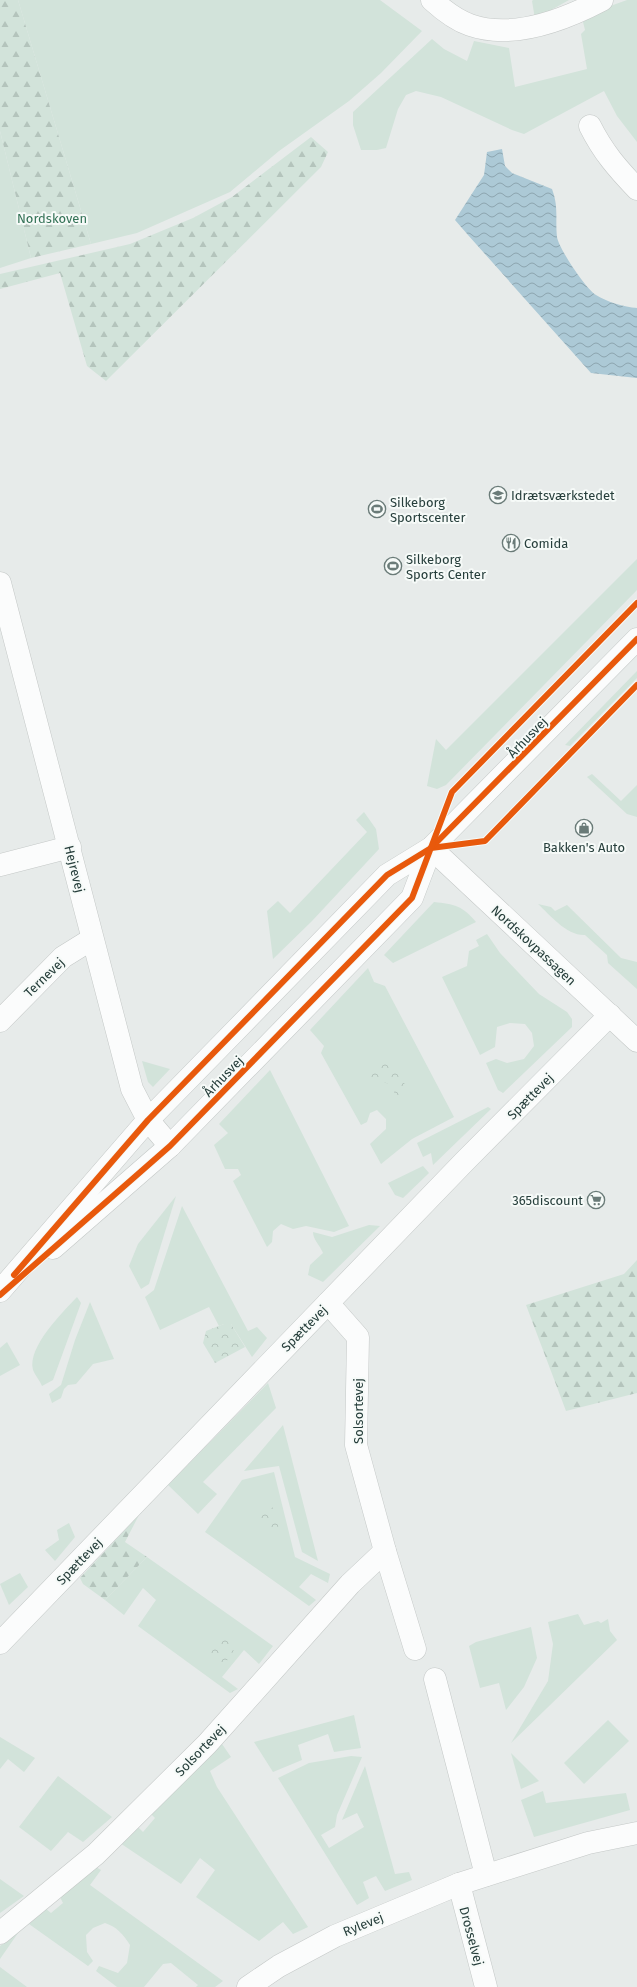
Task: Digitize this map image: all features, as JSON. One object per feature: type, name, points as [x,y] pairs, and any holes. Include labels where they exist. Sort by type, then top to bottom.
[{"type":"street","points":[[432,0],[445,12],[469,25],[494,30],[519,30],[562,17],[584,9],[602,0]]},
{"type":"street","points":[[590,126],[601,147],[612,163],[637,189]]},
{"type":"street","name":"Hejrevej","points":[[0,583],[132,1089],[148,1120],[170,1146]]},
{"type":"street","name":"Århusvej","points":[[0,1291],[148,1120],[387,875],[431,848],[637,639]]},
{"type":"street","points":[[0,865],[70,847]]},
{"type":"street","name":"Århusvej","points":[[0,1295],[170,1146],[412,898],[431,848]]},
{"type":"street","name":"Nordskovpassagen","points":[[431,848],[637,1041]]},
{"type":"street","name":"Ternevej","points":[[0,1021],[63,957],[92,939]]},
{"type":"street","name":"Spættevej","points":[[0,1643],[464,1162],[610,1015]]},
{"type":"street","name":"Solsortevej","points":[[328,1304],[358,1337],[356,1445],[385,1551],[415,1649]]},
{"type":"street","name":"Solsortevej","points":[[0,1933],[96,1854],[198,1753],[350,1584],[385,1551]]},
{"type":"street","points":[[434,1679],[486,1875]]},
{"type":"street","name":"Rylevej","points":[[248,1987],[279,1966],[335,1936],[459,1884],[588,1843],[637,1833]]},
{"type":"street","name":"Drosselvej","points":[[459,1884],[486,1987]]},
{"type":"green space","name":"Nordskoven","points":[[0,0],[18,0],[91,244],[31,258],[0,131]]},
{"type":"green space","points":[[18,0],[380,0],[422,31],[381,73],[349,101],[279,151],[230,192],[137,233],[91,244]]},
{"type":"green space","points":[[533,0],[569,0],[535,19]]},
{"type":"green space","points":[[627,0],[637,0],[637,142],[617,116],[604,91],[524,134],[512,130],[441,97],[416,91],[406,95],[398,109],[386,148],[377,150],[361,150],[353,125],[353,112],[432,39],[444,49],[467,61],[474,41],[509,48],[515,87],[587,69],[581,34],[585,30],[583,22],[602,9]]},
{"type":"green space","points":[[0,131],[31,258],[0,268]]},
{"type":"green space","points":[[311,137],[328,152],[321,167],[106,381],[87,366],[60,273],[0,289],[0,274],[130,244],[193,218],[232,197]]},
{"type":"green space","points":[[637,559],[637,590],[446,785],[437,789],[427,786],[436,739],[446,750]]},
{"type":"green space","points":[[637,671],[637,678],[570,746],[565,745]]},
{"type":"green space","points":[[592,774],[621,801],[637,785],[637,817],[627,814],[587,777]]},
{"type":"green space","points":[[364,812],[376,829],[379,849],[312,921],[273,959],[267,911],[278,901],[290,913],[367,832],[356,820]]},
{"type":"green space","points":[[434,902],[458,907],[467,912],[476,922],[393,963],[384,955]]},
{"type":"green space","points":[[538,904],[551,907],[555,911],[567,905],[621,958],[637,962],[637,989],[608,963],[607,955],[585,935],[565,929]]},
{"type":"green space","points":[[487,934],[500,953],[539,994],[567,1012],[572,1019],[572,1027],[503,1093],[498,1090],[486,1063],[496,1059],[507,1063],[524,1059],[534,1046],[532,1033],[525,1024],[510,1023],[497,1027],[495,1047],[480,1055],[442,977],[467,966],[469,951],[479,946],[476,940]]},
{"type":"green space","points":[[368,968],[374,982],[385,986],[454,1117],[412,1139],[381,1164],[370,1144],[386,1129],[386,1119],[377,1110],[370,1113],[367,1122],[361,1125],[321,1053],[324,1046],[310,1030]]},
{"type":"green space","points":[[386,1059],[393,1060],[402,1080],[407,1087],[407,1097],[401,1100],[396,1098],[390,1085],[382,1082],[378,1088],[371,1088],[366,1077],[373,1065]]},
{"type":"green space","points":[[142,1061],[170,1069],[153,1087],[148,1082]]},
{"type":"green space","points":[[270,1070],[349,1226],[334,1232],[306,1226],[293,1229],[281,1224],[273,1231],[272,1242],[267,1247],[233,1181],[241,1175],[238,1169],[225,1169],[214,1145],[228,1133],[219,1124]]},
{"type":"green space","points":[[488,1107],[491,1109],[433,1165],[431,1153],[423,1157],[417,1143]]},
{"type":"green space","points":[[423,1166],[429,1173],[403,1198],[395,1195],[388,1183]]},
{"type":"green space","points":[[176,1196],[149,1284],[141,1289],[129,1266],[138,1244]]},
{"type":"green space","points":[[182,1206],[248,1331],[257,1327],[267,1338],[252,1357],[231,1324],[219,1326],[209,1307],[160,1330],[145,1297],[154,1290]]},
{"type":"green space","points":[[369,1225],[380,1226],[323,1282],[308,1275],[310,1265],[323,1253],[314,1238],[313,1232],[332,1237]]},
{"type":"green space","points":[[637,1260],[637,1393],[566,1411],[526,1305],[624,1274]]},
{"type":"green space","points":[[77,1297],[81,1303],[53,1380],[42,1386],[33,1370],[35,1351],[55,1321]]},
{"type":"green space","points":[[90,1302],[114,1359],[93,1364],[76,1384],[68,1385],[64,1389],[61,1398],[52,1403],[49,1394],[61,1385],[75,1340]]},
{"type":"green space","points":[[224,1324],[231,1324],[245,1347],[215,1363],[203,1343],[206,1331]]},
{"type":"green space","points":[[7,1342],[20,1365],[0,1376],[0,1348]]},
{"type":"green space","points":[[268,1383],[276,1408],[203,1482],[217,1494],[198,1514],[168,1485]]},
{"type":"green space","points":[[283,1425],[318,1561],[302,1552],[279,1466],[244,1471]]},
{"type":"green space","points":[[274,1472],[295,1557],[330,1574],[328,1583],[311,1574],[299,1587],[316,1600],[309,1606],[205,1532],[242,1480]]},
{"type":"green space","points":[[269,1507],[278,1510],[281,1519],[278,1528],[269,1531],[260,1528],[257,1519],[260,1510]]},
{"type":"green space","points":[[139,1515],[125,1542],[147,1557],[105,1600],[83,1584],[80,1578]]},
{"type":"green space","points":[[69,1523],[75,1537],[55,1561],[45,1550],[59,1540],[57,1530]]},
{"type":"green space","points":[[147,1557],[273,1646],[259,1664],[244,1650],[222,1677],[238,1689],[230,1693],[138,1626],[156,1600],[143,1588],[124,1615],[105,1600]]},
{"type":"green space","points":[[20,1573],[28,1587],[9,1605],[0,1584]]},
{"type":"green space","points":[[578,1614],[584,1625],[598,1621],[601,1623],[608,1619],[610,1631],[617,1640],[511,1743],[548,1681],[553,1644],[548,1622]]},
{"type":"green space","points":[[531,1627],[537,1658],[524,1687],[506,1710],[499,1683],[480,1688],[469,1646],[476,1642]]},
{"type":"green space","points":[[223,1633],[233,1637],[235,1646],[231,1655],[225,1662],[217,1665],[213,1664],[209,1660],[207,1652],[217,1637]]},
{"type":"green space","points":[[354,1715],[361,1748],[334,1752],[328,1734],[298,1745],[302,1760],[273,1772],[254,1742]]},
{"type":"green space","points":[[608,1720],[629,1741],[584,1784],[564,1763]]},
{"type":"green space","points":[[0,1737],[35,1758],[24,1772],[8,1759],[0,1769]]},
{"type":"green space","points":[[222,1744],[231,1757],[210,1771],[217,1787],[308,1927],[293,1934],[283,1922],[259,1941],[196,1897],[215,1870],[200,1858],[181,1884],[120,1843],[138,1827],[143,1832],[155,1818],[151,1814]]},
{"type":"green space","points":[[511,1753],[539,1781],[521,1789]]},
{"type":"green space","points":[[351,1756],[362,1757],[337,1815],[335,1827],[321,1835],[329,1848],[364,1827],[357,1813],[342,1820],[365,1766],[395,1874],[409,1872],[412,1880],[385,1891],[376,1876],[363,1882],[369,1898],[357,1905],[278,1778],[309,1763]]},
{"type":"green space","points":[[58,1776],[112,1817],[83,1842],[68,1832],[51,1851],[19,1827]]},
{"type":"green space","points":[[543,1791],[546,1803],[626,1793],[630,1810],[534,1837],[521,1800]]},
{"type":"green space","points":[[96,1867],[101,1870],[90,1885],[223,1981],[215,1987],[196,1987],[198,1985],[171,1963],[163,1964],[144,1987],[117,1987],[96,1971],[99,1966],[118,1973],[127,1963],[130,1945],[122,1934],[116,1929],[105,1923],[93,1928],[86,1935],[87,1952],[93,1961],[88,1966],[29,1924],[46,1909],[51,1913],[63,1903],[60,1897]]},
{"type":"green space","points":[[0,1879],[24,1896],[0,1913]]},
{"type":"green space","points":[[18,1933],[0,1959],[0,1946]]},
{"type":"green space","points":[[0,1967],[27,1987],[0,1987]]},
{"type":"water","points":[[502,149],[505,166],[512,173],[552,189],[555,202],[556,230],[559,243],[586,285],[596,295],[605,300],[637,308],[637,378],[591,373],[455,220],[484,175],[487,152]]},
{"type":"cycle path","points":[[0,1295],[170,1146],[412,898],[452,792],[637,603]]},
{"type":"cycle path","points":[[14,1275],[148,1120],[387,875],[431,848],[637,639]]},
{"type":"cycle path","points":[[431,848],[485,841],[637,685]]},
{"type":"place","name":"Idrætsværkstedet","points":[[498,495]]},
{"type":"place","name":"Silkeborg Sportscenter","points":[[377,509]]},
{"type":"place","name":"Comida","points":[[511,543]]},
{"type":"place","name":"Silkeborg Sports Center","points":[[393,566]]},
{"type":"place","name":"Bakken's Auto","points":[[584,828]]},
{"type":"place","name":"365discount","points":[[596,1200]]}]
